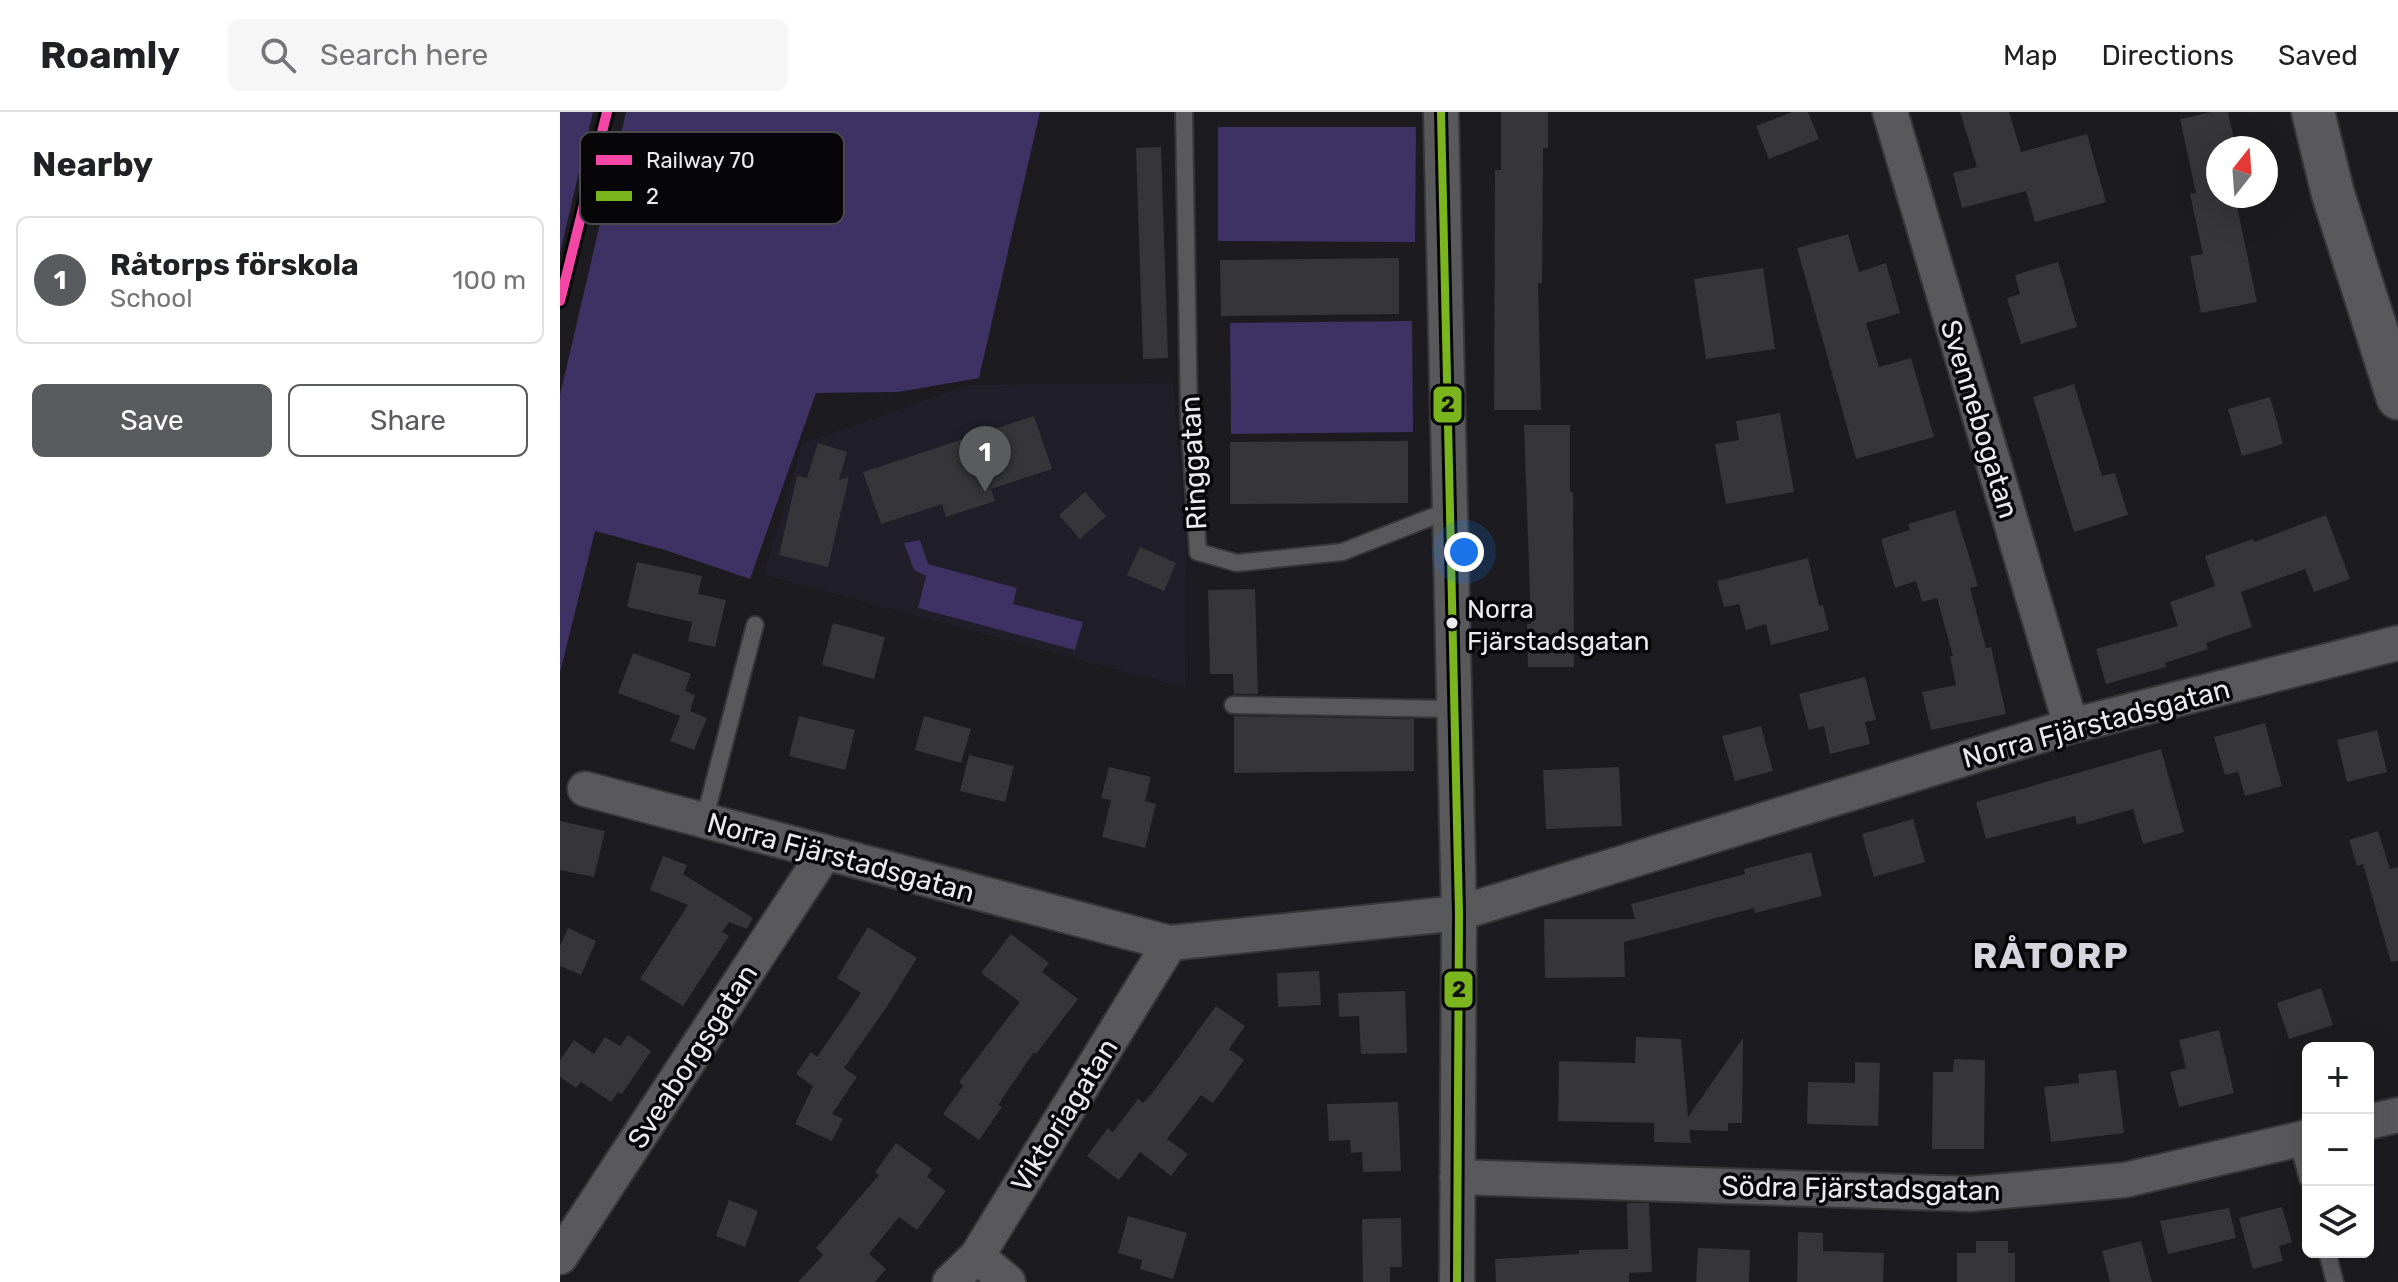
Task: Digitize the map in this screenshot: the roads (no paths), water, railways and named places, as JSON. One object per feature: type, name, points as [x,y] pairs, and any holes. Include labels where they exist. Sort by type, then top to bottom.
[{"type":"street","points":[[1441,112],[1459,913],[1457,1282]]},
{"type":"street","name":"Svennebogatan","points":[[1890,112],[2071,726]]},
{"type":"street","points":[[2313,112],[2333,194],[2398,398]]},
{"type":"street","name":"Norra Fjärstadsgatan","points":[[585,789],[1170,943],[1459,913],[2071,726],[2398,643]]},
{"type":"street","name":"Sveaborgsgatan","points":[[560,1257],[824,854]]},
{"type":"street","name":"Viktoriagatan","points":[[950,1282],[977,1256],[1170,943]]},
{"type":"street","points":[[2374,1121],[2398,1115]]},
{"type":"street","name":"Södra Fjärstadsgatan","points":[[1457,1177],[1970,1194],[2125,1180],[2302,1138]]},
{"type":"street","points":[[977,1256],[1008,1282]]},
{"type":"lane","name":"Ringgatan","points":[[1184,112],[1189,419],[1198,552],[1237,563],[1342,552],[1450,510]]},
{"type":"lane","points":[[704,821],[755,625]]},
{"type":"lane","points":[[1233,705],[1455,709]]},
{"type":"lane","points":[[2329,1258],[2335,1282]]},
{"type":"rail line","name":"70","points":[[602,132],[607,112]]},
{"type":"rail line","name":"70","points":[[560,301],[580,221]]},
{"type":"place","name":"Råtorps förskola","points":[[985,492]]},
{"type":"place","name":"Norra Fjärstadsgatan","points":[[1452,623]]},
{"type":"district","name":"RÅTORP","points":[[2051,955]]}]
